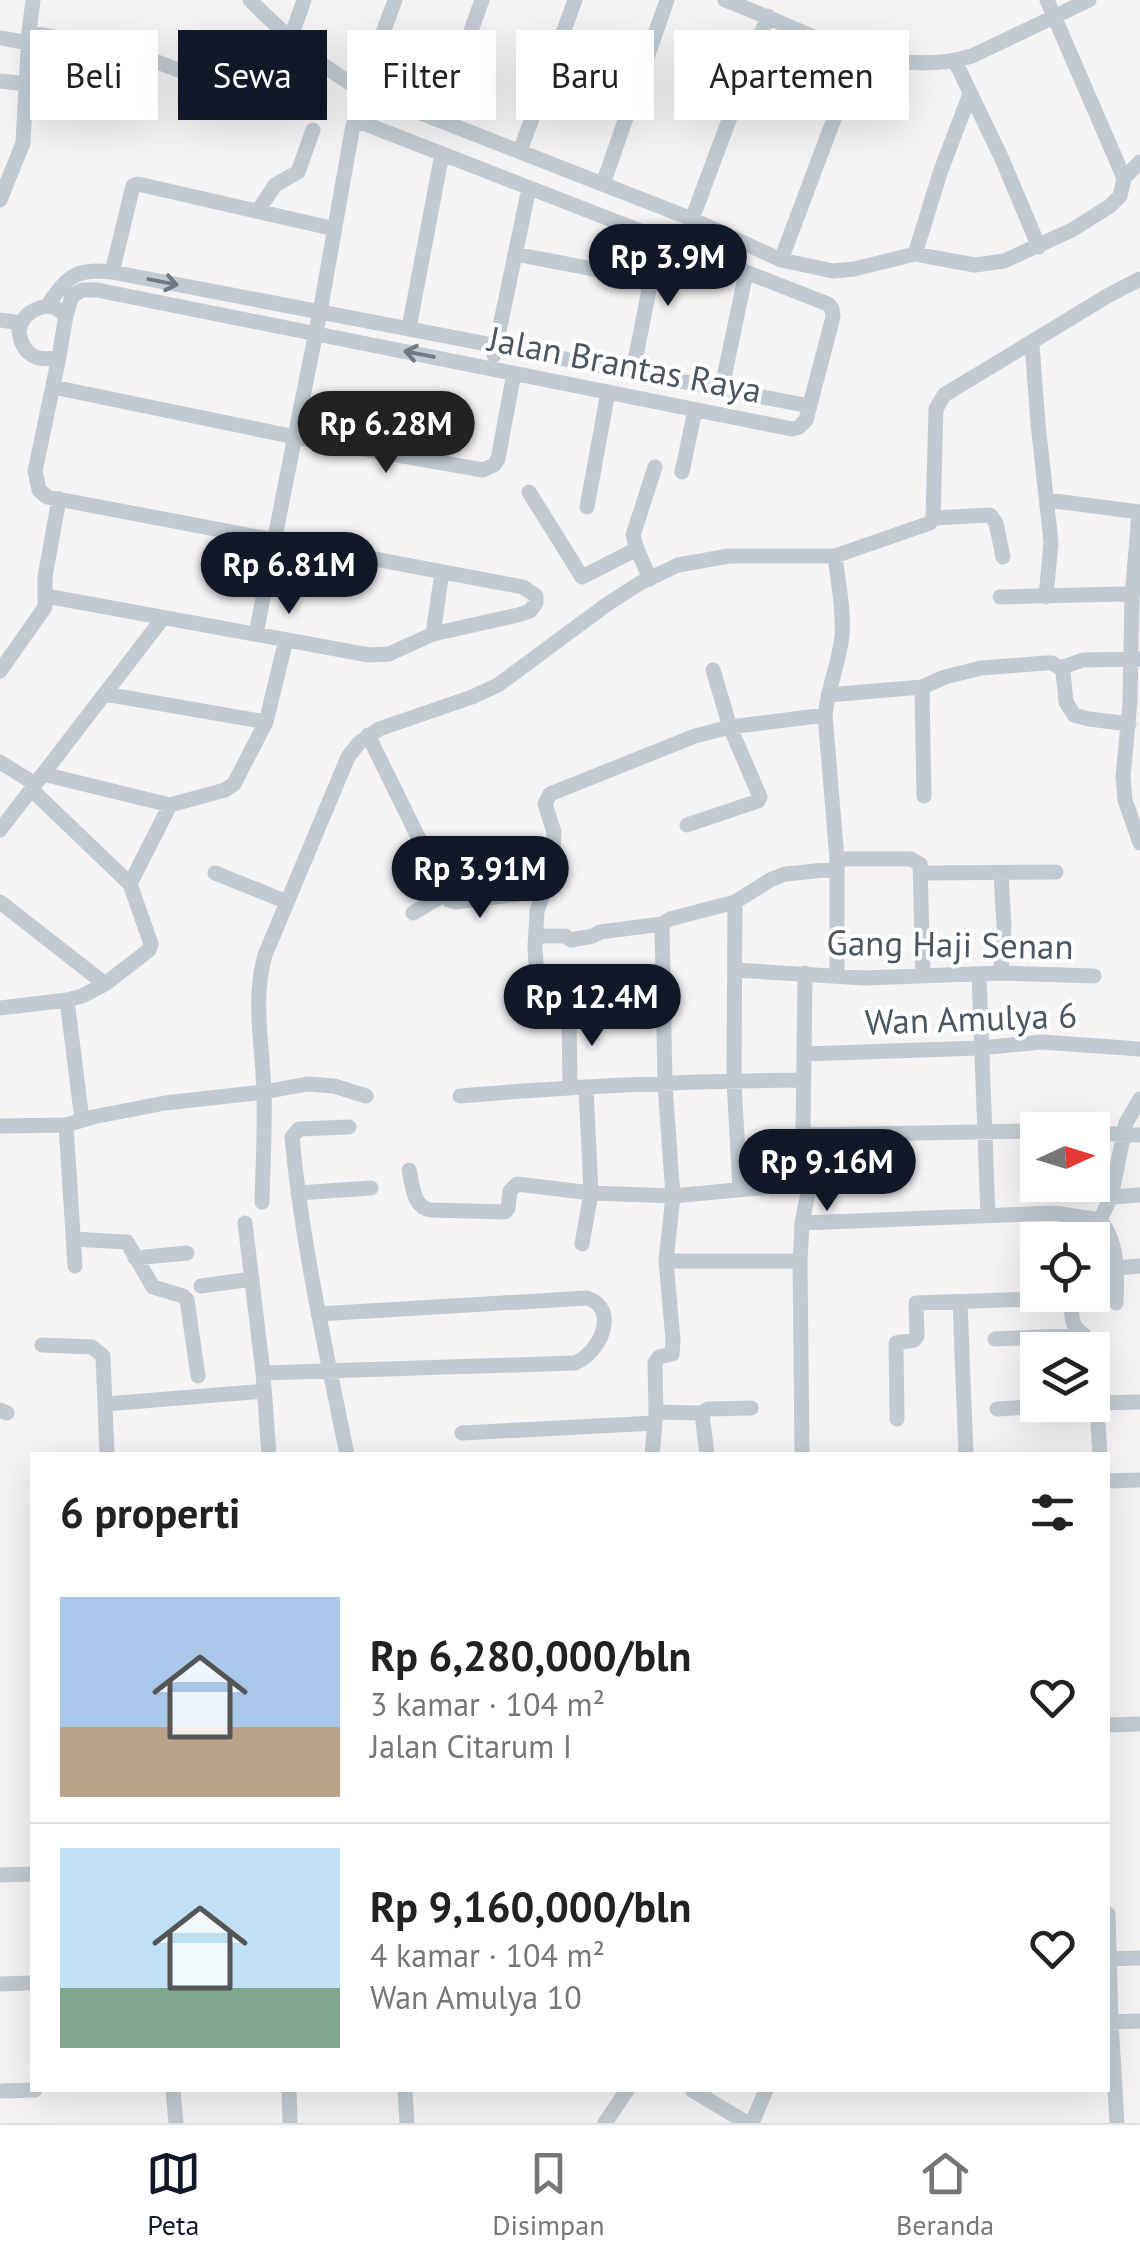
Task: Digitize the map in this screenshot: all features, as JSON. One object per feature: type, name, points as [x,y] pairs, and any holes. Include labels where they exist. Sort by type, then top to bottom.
[{"type":"street","points":[[0,200],[23,144],[33,0]]},
{"type":"street","points":[[250,0],[280,30]]},
{"type":"street","points":[[294,30],[304,0]]},
{"type":"street","points":[[384,30],[395,0]]},
{"type":"street","points":[[471,30],[482,0]]},
{"type":"street","points":[[520,152],[575,0]]},
{"type":"street","points":[[603,184],[668,0]]},
{"type":"street","points":[[725,0],[801,30]]},
{"type":"street","points":[[1048,0],[1124,178]]},
{"type":"street","points":[[909,62],[924,64],[972,56],[1088,0]]},
{"type":"street","points":[[692,219],[768,16]]},
{"type":"street","points":[[0,38],[130,52],[178,70]]},
{"type":"street","points":[[955,61],[1039,246]]},
{"type":"street","points":[[0,81],[27,84]]},
{"type":"street","points":[[915,254],[970,94]]},
{"type":"street","points":[[438,120],[692,219],[781,260],[833,271],[854,270],[915,254],[975,265],[1004,260],[1072,230],[1110,206],[1120,196],[1124,178],[1140,162]]},
{"type":"street","points":[[781,260],[833,120]]},
{"type":"street","points":[[256,634],[353,125],[364,123],[828,304],[833,316],[810,406]]},
{"type":"street","points":[[258,210],[275,185],[298,172],[313,130]]},
{"type":"street","points":[[408,328],[442,154]]},
{"type":"street","points":[[112,272],[136,184],[334,229]]},
{"type":"street","points":[[492,368],[528,188]]},
{"type":"street","points":[[633,370],[659,238]]},
{"type":"street","points":[[515,254],[650,280]]},
{"type":"street","name":"Jalan Brantas Raya","points":[[47,306],[70,277],[82,271],[112,272],[810,406],[806,420],[792,429],[97,290],[82,290],[72,296],[66,315]]},
{"type":"street","points":[[722,387],[746,272]]},
{"type":"street","points":[[262,1202],[264,1092],[258,990],[266,955],[353,750],[379,729],[498,684],[606,604],[678,565],[730,556],[835,556],[930,523],[936,409],[944,395],[1140,279]]},
{"type":"street","points":[[46,596],[369,655],[389,654],[433,634],[530,611],[536,603],[536,596],[523,587],[47,498],[36,482],[35,471],[59,358],[66,315],[56,308],[36,308],[27,314],[20,330],[24,349],[34,358],[59,358]]},
{"type":"street","points":[[0,320],[20,330]]},
{"type":"street","points":[[0,334],[20,330]]},
{"type":"street","points":[[1032,344],[1052,542],[1046,597]]},
{"type":"street","points":[[53,386],[483,470],[490,469],[498,459],[514,373]]},
{"type":"street","points":[[587,506],[608,392]]},
{"type":"street","points":[[682,472],[695,410]]},
{"type":"street","points":[[650,578],[636,549],[634,534],[656,467]]},
{"type":"street","points":[[530,492],[582,577],[636,549]]},
{"type":"street","points":[[0,671],[45,607],[59,500]]},
{"type":"street","points":[[1048,500],[1140,512],[1132,598],[1135,659],[1123,776],[1125,800],[1139,839]]},
{"type":"street","points":[[933,518],[990,514],[996,523],[1003,557]]},
{"type":"street","points":[[835,556],[842,640],[825,715],[837,864],[837,975]]},
{"type":"street","points":[[433,634],[442,572]]},
{"type":"street","points":[[1000,597],[1125,594],[1132,598]]},
{"type":"street","points":[[0,830],[163,618]]},
{"type":"street","points":[[37,783],[170,805],[230,788],[266,722],[286,640]]},
{"type":"street","points":[[1060,668],[1083,660],[1135,659]]},
{"type":"street","points":[[828,695],[922,687],[981,668],[1052,663],[1063,672],[1066,702],[1074,715],[1129,724]]},
{"type":"street","points":[[687,826],[759,799],[760,794],[730,727],[713,670]]},
{"type":"street","points":[[922,687],[924,796]]},
{"type":"street","points":[[105,694],[266,722]]},
{"type":"street","points":[[582,1244],[591,1193],[569,1012],[539,1013],[536,936],[538,910],[552,869],[554,832],[546,804],[550,794],[695,736],[730,727],[825,715]]},
{"type":"street","points":[[368,735],[449,900],[543,891]]},
{"type":"street","points":[[0,762],[37,783],[130,884],[151,944],[149,950],[95,990],[66,1000],[0,1008]]},
{"type":"street","points":[[130,884],[170,805]]},
{"type":"street","points":[[536,936],[566,936],[571,940],[662,924],[670,918],[735,902],[785,874],[837,864],[910,859],[920,864],[923,976]]},
{"type":"street","points":[[920,873],[1056,872]]},
{"type":"street","points":[[215,873],[287,902]]},
{"type":"street","points":[[1001,972],[1002,873]]},
{"type":"street","points":[[413,913],[446,894]]},
{"type":"street","points":[[0,902],[105,984]]},
{"type":"street","points":[[735,902],[734,1081],[740,1190]]},
{"type":"street","points":[[652,1452],[656,1418],[654,1364],[672,1354],[673,1340],[666,1262],[672,1196],[662,924]]},
{"type":"street","name":"Gang Haji Senan","points":[[735,970],[864,978],[1001,972],[1094,976]]},
{"type":"street","points":[[802,1452],[800,1261],[810,1183],[803,1134],[805,973]]},
{"type":"street","points":[[979,974],[988,1216]]},
{"type":"street","points":[[66,1000],[72,1044],[74,1266]]},
{"type":"street","name":"Wan Amulya 6","points":[[804,1054],[1042,1042],[1140,1049]]},
{"type":"street","points":[[460,1096],[804,1080]]},
{"type":"street","points":[[0,1126],[74,1122],[165,1103],[307,1084],[334,1086],[366,1096]]},
{"type":"street","points":[[1100,1220],[1112,1197],[1132,1135],[1129,1116],[1139,1104]]},
{"type":"street","points":[[346,1452],[318,1314],[292,1138],[299,1129],[349,1127]]},
{"type":"street","points":[[803,1134],[1020,1131]]},
{"type":"street","points":[[410,1170],[415,1194],[424,1210],[505,1212],[510,1191],[517,1184],[591,1193],[672,1196],[810,1183]]},
{"type":"street","points":[[298,1193],[371,1188]]},
{"type":"street","points":[[1112,1197],[1140,1195]]},
{"type":"street","points":[[802,1223],[1054,1213],[1100,1220],[1109,1231],[1116,1268],[1116,1303]]},
{"type":"street","points":[[245,1222],[269,1452]]},
{"type":"street","points":[[73,1239],[130,1244],[153,1288],[187,1300],[198,1376]]},
{"type":"street","points":[[135,1258],[187,1253]]},
{"type":"street","points":[[666,1262],[800,1261]]},
{"type":"street","points":[[1116,1268],[1140,1266]]},
{"type":"street","points":[[201,1286],[252,1278]]},
{"type":"street","points":[[263,1373],[582,1361],[604,1330],[603,1312],[586,1298],[318,1314]]},
{"type":"street","points":[[897,1419],[896,1343],[917,1336],[916,1304],[1066,1298],[1071,1300],[1073,1322],[1081,1332]]},
{"type":"street","points":[[960,1302],[966,1452]]},
{"type":"street","points":[[996,1340],[1020,1339]]},
{"type":"street","points":[[42,1345],[92,1346],[103,1356],[107,1452]]},
{"type":"street","points":[[106,1404],[264,1390]]},
{"type":"street","points":[[1110,1403],[1140,1402]]},
{"type":"street","points":[[462,1433],[656,1418],[702,1413],[708,1408],[751,1408]]},
{"type":"street","points":[[997,1409],[1020,1408]]},
{"type":"street","points":[[702,1413],[706,1452]]},
{"type":"street","points":[[1097,1422],[1100,1452]]},
{"type":"street","points":[[1110,1481],[1140,1480]]},
{"type":"street","points":[[1110,1724],[1140,1724]]},
{"type":"street","points":[[0,1875],[30,1874]]},
{"type":"street","points":[[1110,1959],[1140,1958]]},
{"type":"street","points":[[0,1984],[30,1983]]},
{"type":"street","points":[[1110,2022],[1140,2021]]},
{"type":"street","points":[[1110,2033],[1118,2123]]},
{"type":"street","points":[[2,2091],[30,2090]]},
{"type":"street","points":[[173,2092],[176,2123]]},
{"type":"street","points":[[289,2092],[290,2123]]},
{"type":"street","points":[[405,2092],[407,2123]]},
{"type":"street","points":[[605,2123],[626,2092]]},
{"type":"street","points":[[696,2092],[750,2123],[765,2092]]}]
